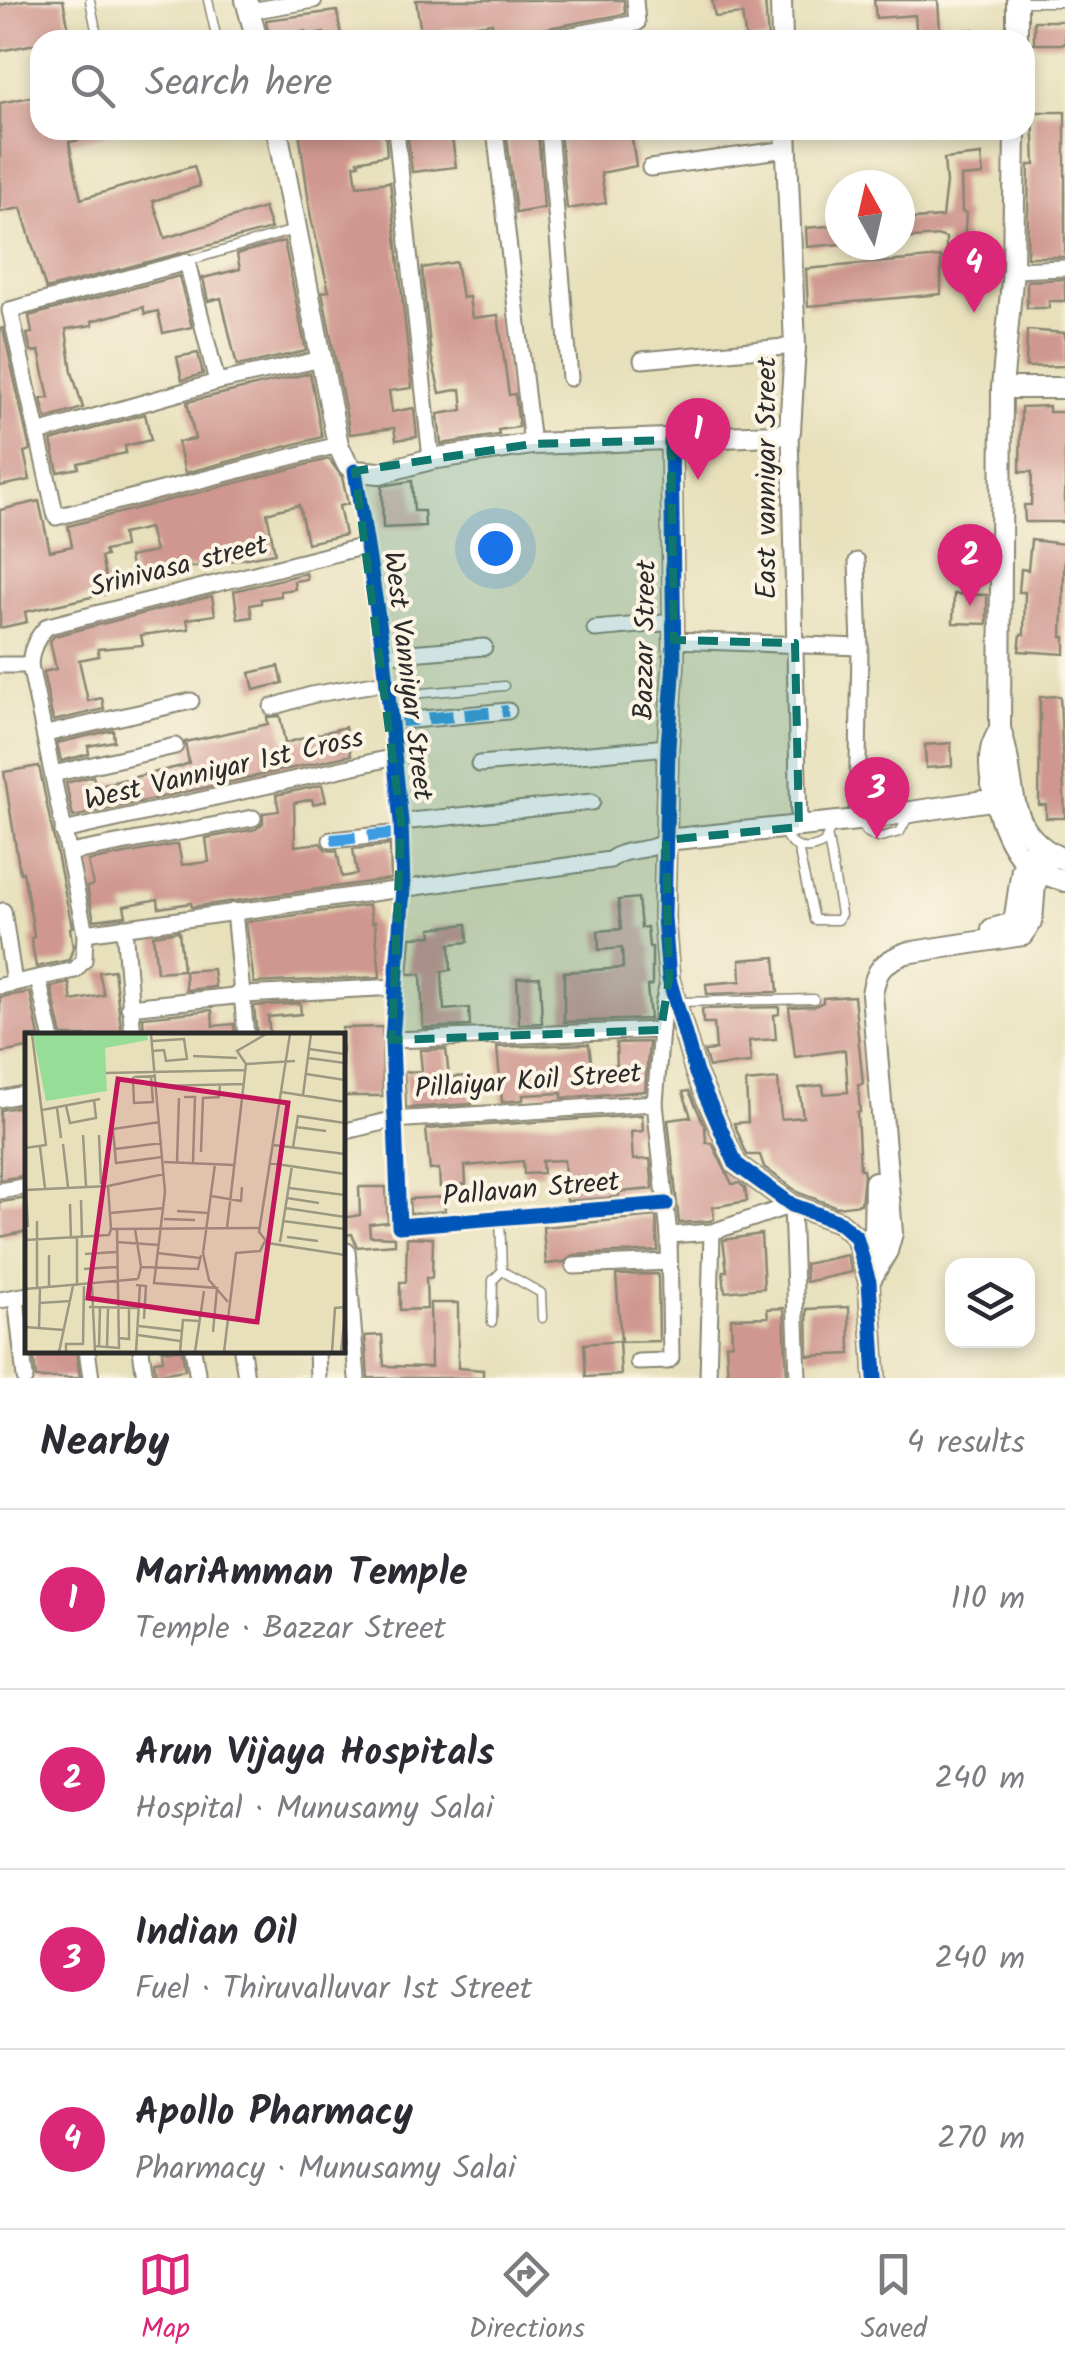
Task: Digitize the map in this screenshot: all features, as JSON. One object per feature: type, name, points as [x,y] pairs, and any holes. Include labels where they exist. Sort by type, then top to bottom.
[{"type":"street","points":[[254,30],[248,5],[314,0]]},
{"type":"street","points":[[599,30],[637,23],[635,0]]},
{"type":"street","points":[[781,0],[782,30]]},
{"type":"street","points":[[1017,30],[1018,1]]},
{"type":"street","points":[[279,140],[338,445],[355,471],[380,473],[431,459],[532,444],[671,440],[790,431]]},
{"type":"street","points":[[397,140],[431,459]]},
{"type":"street","points":[[497,140],[532,444]]},
{"type":"street","points":[[550,140],[570,378]]},
{"type":"street","points":[[650,168],[782,140]]},
{"type":"street","name":"East vanniyar Street","points":[[787,140],[795,346],[790,431],[795,644],[793,835]]},
{"type":"street","points":[[1015,140],[1012,270],[1002,388],[1000,728],[991,751],[1002,798],[1002,823],[1065,881]]},
{"type":"street","points":[[217,382],[187,262],[10,310],[56,517],[338,445]]},
{"type":"street","points":[[1012,270],[1065,268]]},
{"type":"street","points":[[642,360],[795,346]]},
{"type":"street","points":[[38,433],[217,382],[322,359]]},
{"type":"street","points":[[1002,388],[1065,388]]},
{"type":"street","name":"Bazzar Street","points":[[666,840],[674,631],[671,440]]},
{"type":"street","name":"West Vanniyar Street","points":[[355,471],[384,656],[401,827],[402,888],[392,1040],[392,1120],[399,1226]]},
{"type":"street","name":"Srinivasa street","points":[[30,665],[34,645],[48,626],[365,546]]},
{"type":"street","points":[[857,561],[860,820]]},
{"type":"street","points":[[595,629],[674,631],[860,647]]},
{"type":"street","points":[[384,656],[484,648]]},
{"type":"street","points":[[0,665],[30,665],[84,933],[86,955],[81,966],[7,985],[3,910]]},
{"type":"street","points":[[272,707],[324,692],[388,689]]},
{"type":"street","points":[[46,734],[191,701]]},
{"type":"street","points":[[392,722],[508,710]]},
{"type":"street","points":[[53,774],[175,746]]},
{"type":"street","points":[[479,764],[668,747]]},
{"type":"street","name":"West Vanniyar 1st Cross","points":[[64,831],[395,757]]},
{"type":"street","points":[[84,933],[610,860],[618,854],[654,850],[666,840],[830,831],[860,820],[1002,798]]},
{"type":"street","points":[[331,840],[592,802]]},
{"type":"street","points":[[68,853],[253,818]]},
{"type":"street","name":"Pillaiyar Koil Street","points":[[666,840],[664,917],[669,979],[696,1073],[736,1164],[792,1206],[849,1228],[861,1246],[869,1282],[875,1378]]},
{"type":"street","points":[[864,1258],[874,1233],[876,1214],[862,980],[865,965],[880,950],[914,939],[1010,926],[1044,859]]},
{"type":"street","points":[[869,1282],[887,1251],[892,1233],[872,994],[875,974],[888,960],[906,953],[1023,935],[1032,921],[1032,895],[1044,859]]},
{"type":"street","points":[[234,911],[246,1033]]},
{"type":"street","points":[[124,927],[133,1033]]},
{"type":"street","points":[[38,978],[50,1033]]},
{"type":"street","name":"Pillaiyar Koil Street","points":[[345,1131],[392,1120],[656,1103],[669,979]]},
{"type":"street","points":[[129,1007],[244,995],[396,987]]},
{"type":"street","points":[[392,1040],[661,1030]]},
{"type":"street","points":[[0,1099],[25,1094]]},
{"type":"street","points":[[638,1362],[671,1358],[669,1236],[656,1103]]},
{"type":"street","points":[[0,1191],[25,1187]]},
{"type":"street","name":"Pallavan Street","points":[[399,1226],[666,1204]]},
{"type":"street","points":[[669,1236],[712,1232],[792,1206],[798,1378]]},
{"type":"street","points":[[708,1378],[712,1232]]},
{"type":"street","points":[[345,1250],[357,1378]]},
{"type":"street","points":[[574,1266],[670,1262]]},
{"type":"street","points":[[15,1297],[25,1378]]},
{"type":"street","points":[[87,1353],[91,1378]]},
{"type":"street","points":[[142,1353],[145,1378]]},
{"type":"street","points":[[194,1353],[198,1378]]},
{"type":"street","points":[[242,1353],[246,1378]]},
{"type":"street","points":[[317,1353],[318,1378]]},
{"type":"lane","points":[[90,0],[96,30]]},
{"type":"lane","points":[[208,0],[215,30]]},
{"type":"lane","points":[[1018,1],[1065,2]]},
{"type":"lane","points":[[187,262],[294,230]]},
{"type":"lane","points":[[388,689],[504,686]]},
{"type":"lane","points":[[793,835],[814,920],[838,920],[841,914],[830,831]]},
{"type":"lane","points":[[674,1002],[814,999]]},
{"type":"lane","points":[[492,1322],[492,1280],[502,1270],[500,1218]]},
{"type":"lane","points":[[502,1270],[541,1293],[542,1318]]},
{"type":"highlighted area","points":[[671,440],[674,640],[795,643],[799,827],[666,840],[669,979],[661,1030],[392,1040],[401,822],[355,471],[532,444]]},
{"type":"building","points":[[24,0],[63,0],[69,30],[30,30],[30,45],[0,51],[0,5]]},
{"type":"building","points":[[416,0],[624,0],[625,14],[542,30],[493,30],[492,23],[420,30]]},
{"type":"building","points":[[712,0],[765,0],[767,30],[744,30],[742,14],[715,17]]},
{"type":"building","points":[[874,0],[938,0],[940,30],[916,30],[915,15],[876,18]]},
{"type":"building","points":[[337,11],[340,30],[268,30],[266,20]]},
{"type":"building","points":[[1034,21],[1065,21],[1065,44],[1035,44]]},
{"type":"building","points":[[30,97],[30,140],[79,140],[69,142],[81,199],[194,166],[200,186],[153,201],[165,238],[264,208],[271,229],[46,289],[21,208],[0,212],[0,103]]},
{"type":"building","points":[[1035,112],[1065,112],[1065,257],[1027,257],[1029,165],[1035,165]]},
{"type":"building","points":[[300,140],[386,140],[387,155],[354,165],[357,186],[390,182],[412,388],[389,391],[392,412],[414,408],[417,437],[396,440],[394,428],[350,434],[322,292],[329,291],[311,218]]},
{"type":"building","points":[[408,140],[452,140],[456,167],[412,172]]},
{"type":"building","points":[[507,140],[538,140],[544,208],[516,213]]},
{"type":"building","points":[[561,140],[632,140],[636,166],[601,173],[606,203],[567,209]]},
{"type":"building","points":[[981,155],[983,175],[961,177],[962,212],[966,213],[964,245],[982,245],[982,263],[946,264],[946,238],[915,238],[915,219],[942,217],[944,159]]},
{"type":"building","points":[[825,226],[825,245],[807,247],[806,228]]},
{"type":"building","points":[[284,241],[306,351],[237,366],[221,298],[208,301],[203,278],[240,269],[237,254]]},
{"type":"building","points":[[941,257],[941,294],[808,306],[806,269]]},
{"type":"building","points":[[456,262],[462,298],[469,297],[472,318],[498,315],[509,395],[515,394],[519,427],[498,430],[499,435],[441,444],[438,414],[463,410],[461,389],[440,393],[431,355],[422,268]]},
{"type":"building","points":[[179,276],[192,327],[163,333],[158,311],[145,314],[143,307],[92,321],[93,325],[66,329],[72,372],[83,408],[46,419],[41,399],[49,398],[39,351],[31,352],[29,316]]},
{"type":"building","points":[[1065,279],[1065,301],[1049,301],[1049,308],[1027,308],[1027,281]]},
{"type":"building","points":[[3,328],[30,450],[24,452],[30,480],[0,486],[0,329]]},
{"type":"building","points":[[1027,330],[1065,333],[1065,366],[1026,367]]},
{"type":"building","points":[[198,353],[203,374],[182,380],[177,357]]},
{"type":"building","points":[[310,373],[322,437],[185,473],[178,442],[195,439],[187,402]]},
{"type":"building","points":[[1049,406],[1049,412],[1065,412],[1065,522],[1025,522],[1024,505],[1031,505],[1032,472],[1020,472],[1021,407]]},
{"type":"building","points":[[145,414],[151,440],[125,446],[126,453],[78,463],[79,468],[58,472],[51,441]]},
{"type":"building","points":[[329,459],[342,477],[348,504],[339,506],[345,535],[307,543],[299,505],[277,510],[267,513],[275,553],[176,570],[177,573],[134,583],[129,557],[155,552],[149,528],[122,534],[124,547],[104,551],[106,556],[101,557],[109,593],[25,612],[27,622],[0,628],[0,510],[39,501],[50,551],[72,546],[68,526]]},
{"type":"building","points":[[412,481],[414,511],[424,511],[425,526],[383,528],[382,486]]},
{"type":"building","points":[[1031,540],[1065,544],[1065,654],[1019,651],[1024,634],[1025,592],[1019,592],[1021,569],[1028,570]]},
{"type":"building","points":[[306,573],[307,579],[294,581],[295,589],[261,599],[261,603],[250,605],[252,617],[238,619],[234,591]]},
{"type":"building","points":[[954,594],[987,595],[987,624],[953,623]]},
{"type":"building","points":[[212,596],[215,615],[187,619],[189,629],[141,635],[143,645],[98,649],[99,656],[79,660],[88,701],[102,698],[104,709],[53,721],[43,672],[56,669],[50,641],[54,636]]},
{"type":"building","points":[[279,666],[283,683],[254,690],[250,673]]},
{"type":"building","points":[[1060,696],[1065,818],[1046,818],[1046,805],[1039,805],[1040,697]]},
{"type":"building","points":[[280,716],[285,743],[345,727],[351,755],[73,817],[66,783],[93,776],[96,786],[182,766],[189,763],[185,742],[268,724],[267,717]]},
{"type":"building","points":[[113,730],[114,741],[88,746],[89,754],[61,761],[57,743]]},
{"type":"building","points":[[951,743],[952,766],[926,768],[925,745]]},
{"type":"building","points":[[39,766],[73,948],[69,960],[36,967],[32,921],[4,772]]},
{"type":"building","points":[[322,785],[326,801],[294,803],[295,846],[320,843],[326,850],[337,851],[342,877],[357,874],[353,849],[390,845],[391,879],[192,907],[191,903],[159,908],[158,899],[124,906],[126,916],[94,920],[87,887],[93,885],[88,861],[178,844],[182,865],[209,862],[206,838],[256,829],[263,823],[263,813],[279,811],[276,795]]},
{"type":"building","points":[[638,898],[641,928],[647,927],[652,947],[652,985],[647,986],[650,1019],[564,1022],[564,972],[623,968],[622,948],[599,950],[598,931],[621,929],[618,900]]},
{"type":"building","points":[[369,905],[372,923],[375,922],[380,977],[254,983],[246,922]]},
{"type":"building","points":[[467,924],[468,942],[450,944],[451,970],[442,971],[444,1010],[469,1008],[470,1026],[423,1028],[421,974],[408,974],[411,937],[432,936],[431,928]]},
{"type":"building","points":[[179,931],[183,970],[157,972],[153,935]]},
{"type":"building","points":[[775,957],[778,992],[707,994],[706,984],[741,981],[740,960]]},
{"type":"building","points":[[213,969],[215,987],[186,990],[185,971]]},
{"type":"building","points":[[114,970],[122,1033],[61,1033],[51,987],[69,983],[72,1001],[104,995],[99,972]]},
{"type":"building","points":[[540,977],[542,1023],[519,1024],[517,978]]},
{"type":"building","points":[[30,992],[38,1033],[25,1033],[25,1049],[0,1053],[0,997]]},
{"type":"building","points":[[854,996],[863,1084],[858,1085],[857,1112],[860,1169],[864,1175],[861,1204],[837,1207],[799,1193],[764,1167],[760,1155],[747,1155],[734,1123],[748,1122],[746,1082],[778,1079],[781,1119],[803,1117],[799,1088],[823,1085],[824,1094],[848,1092],[845,1050],[795,1057],[789,1007],[815,1006],[823,998]]},
{"type":"building","points":[[300,1003],[301,1014],[268,1017],[270,1033],[257,1033],[254,1006]]},
{"type":"building","points":[[779,1007],[779,1014],[774,1015],[776,1039],[749,1041],[751,1063],[709,1067],[704,1051],[716,1050],[714,1023],[703,1023],[702,1009]]},
{"type":"building","points":[[212,1010],[213,1026],[234,1024],[235,1033],[144,1033],[143,1017]]},
{"type":"building","points":[[382,1027],[383,1096],[345,1096],[342,1028]]},
{"type":"building","points":[[649,1042],[645,1091],[562,1098],[562,1093],[523,1095],[523,1100],[502,1102],[497,1047],[589,1044],[592,1068],[617,1065],[616,1043]]},
{"type":"building","points":[[446,1049],[449,1077],[470,1076],[472,1104],[406,1108],[404,1072],[422,1071],[420,1050]]},
{"type":"building","points":[[689,1091],[705,1127],[706,1143],[712,1143],[732,1184],[739,1183],[745,1188],[747,1201],[713,1207],[714,1219],[710,1221],[679,1223],[668,1120],[691,1117],[683,1092]]},
{"type":"building","points":[[25,1106],[25,1176],[0,1180],[0,1110]]},
{"type":"building","points":[[642,1115],[643,1131],[631,1132],[633,1160],[650,1159],[653,1189],[619,1192],[619,1197],[567,1201],[564,1160],[542,1161],[543,1173],[524,1174],[523,1161],[465,1166],[466,1184],[440,1187],[439,1169],[430,1170],[426,1129]]},
{"type":"building","points":[[359,1187],[386,1187],[388,1222],[369,1224],[370,1236],[395,1237],[395,1244],[357,1247],[352,1234],[345,1235],[345,1218],[360,1215]]},
{"type":"building","points":[[444,1197],[445,1211],[410,1214],[409,1199]]},
{"type":"building","points":[[25,1198],[25,1232],[0,1237],[0,1202]]},
{"type":"building","points":[[656,1216],[658,1251],[574,1255],[564,1262],[546,1264],[543,1227]]},
{"type":"building","points":[[761,1234],[764,1288],[725,1292],[723,1240]]},
{"type":"building","points":[[407,1237],[433,1238],[432,1278],[426,1278],[427,1309],[400,1310],[400,1282],[406,1282]]},
{"type":"building","points":[[847,1255],[852,1272],[806,1282],[805,1264]]},
{"type":"building","points":[[658,1274],[659,1341],[621,1342],[616,1275]]},
{"type":"building","points":[[430,1303],[458,1303],[458,1368],[483,1370],[483,1378],[368,1378],[365,1336],[382,1335],[384,1366],[431,1367]]},
{"type":"building","points":[[849,1307],[850,1354],[808,1356],[807,1309]]},
{"type":"building","points":[[784,1308],[787,1378],[728,1378],[726,1344],[732,1343],[731,1318],[768,1317],[767,1309]]},
{"type":"building","points":[[619,1341],[621,1375],[586,1377],[584,1344]]},
{"type":"building","points":[[33,1353],[76,1353],[80,1378],[36,1378]]},
{"type":"building","points":[[162,1353],[182,1353],[185,1370],[156,1378],[154,1361],[163,1360]]},
{"type":"marked path","points":[[391,722],[508,711]]},
{"type":"marked path","points":[[331,840],[401,833]]},
{"type":"cycle path","points":[[671,440],[674,661],[664,917],[669,979],[696,1073],[736,1164],[792,1205],[839,1222],[856,1237],[869,1282],[875,1378]]},
{"type":"cycle path","points":[[355,471],[384,655],[401,822],[403,888],[392,1040],[399,1226],[666,1204]]},
{"type":"place","name":"Apollo Pharmacy","points":[[974,313]]},
{"type":"place","name":"MariAmman Temple","points":[[698,480]]},
{"type":"place","name":"Arun Vijaya Hospitals","points":[[970,606]]},
{"type":"place","name":"Indian Oil","points":[[877,839]]}]
